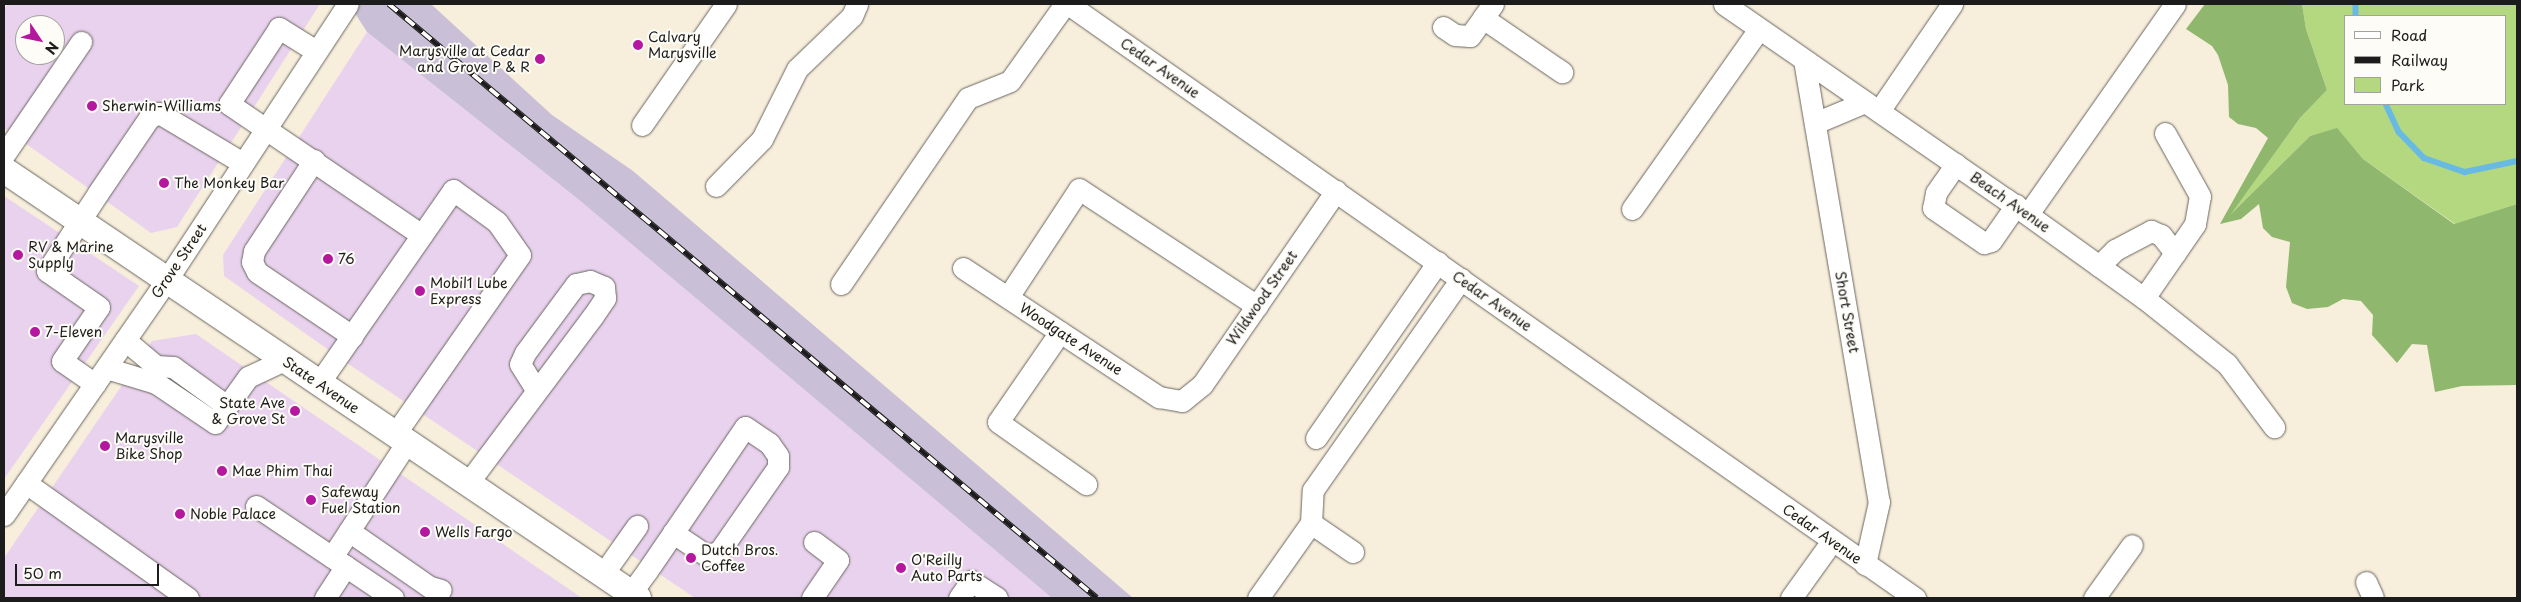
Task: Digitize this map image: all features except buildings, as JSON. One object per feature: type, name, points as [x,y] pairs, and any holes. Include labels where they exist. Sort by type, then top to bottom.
[{"type":"main road","name":"State Avenue","points":[[4,170],[635,596]]},
{"type":"street","name":"Grove Street","points":[[4,515],[166,281],[348,4]]},
{"type":"street","points":[[642,125],[726,4]]},
{"type":"street","points":[[716,186],[762,139],[798,68],[852,16],[857,4]]},
{"type":"street","points":[[841,284],[968,98],[1010,81],[1066,4]]},
{"type":"street","name":"Cedar Avenue","points":[[1066,4],[1438,262],[1915,598]]},
{"type":"street","name":"Beach Avenue","points":[[1724,4],[1752,17],[1804,60],[2022,210],[2144,298],[2227,364],[2274,427]]},
{"type":"street","points":[[1815,123],[1872,106],[1952,4]]},
{"type":"street","points":[[1956,164],[1936,193],[1933,208],[1984,243],[1991,242],[2022,210],[2175,4]]},
{"type":"street","points":[[1443,27],[1455,35],[1470,36],[1488,11],[1562,72]]},
{"type":"street","points":[[1632,209],[1752,17]]},
{"type":"street","points":[[316,51],[279,28],[229,104],[267,127],[422,235]]},
{"type":"street","points":[[4,155],[81,42]]},
{"type":"street","name":"Short Street","points":[[1804,60],[1878,502],[1865,564]]},
{"type":"street","points":[[243,163],[164,114],[154,114],[47,271],[99,307],[62,361],[100,376],[156,384],[215,423],[248,377],[284,360]]},
{"type":"street","points":[[2144,298],[2194,224],[2200,196],[2165,133]]},
{"type":"street","points":[[314,160],[254,251],[252,262],[257,272],[352,336]]},
{"type":"street","points":[[1008,297],[1079,189],[1256,306]]},
{"type":"street","points":[[319,383],[453,190],[497,222],[520,255],[401,438],[352,526],[325,598]]},
{"type":"street","name":"Wildwood Street","points":[[1182,401],[1202,385],[1336,191]]},
{"type":"street","points":[[2098,266],[2115,250],[2151,231],[2161,235],[2175,253]]},
{"type":"street","points":[[1316,438],[1438,262]]},
{"type":"street","name":"Woodgate Avenue","points":[[963,268],[1159,397],[1182,401]]},
{"type":"street","points":[[1258,598],[1311,523],[1313,490],[1462,279]]},
{"type":"street","points":[[468,483],[593,316],[605,298],[604,287],[590,281],[576,284],[526,353],[520,364],[536,390]]},
{"type":"street","points":[[1060,332],[998,422],[1086,484]]},
{"type":"street","points":[[125,340],[156,366],[173,367],[227,406]]},
{"type":"street","points":[[635,596],[673,533],[745,427],[769,443],[778,456],[778,467],[726,545],[719,552],[706,555],[673,533]]},
{"type":"street","points":[[26,482],[188,598]]},
{"type":"street","points":[[256,506],[392,598]]},
{"type":"street","points":[[1311,523],[1353,552]]},
{"type":"street","points":[[352,526],[432,581],[430,587],[352,526]]},
{"type":"street","points":[[604,574],[637,526]]},
{"type":"street","points":[[1791,598],[1832,541]]},
{"type":"street","points":[[812,598],[838,560],[814,542]]},
{"type":"street","points":[[2094,598],[2132,545]]},
{"type":"street","points":[[960,598],[971,581],[997,598]]},
{"type":"shaded area","points":[[8,4],[320,4],[177,227],[151,233],[4,128],[4,9]]},
{"type":"shaded area","points":[[349,4],[431,4],[552,115],[633,171],[1133,598],[1052,598],[578,199],[367,32]]},
{"type":"shaded area","points":[[367,32],[578,199],[1052,598],[695,598],[350,365],[224,276],[223,255]]},
{"type":"shaded area","points":[[4,196],[139,286],[4,479]]},
{"type":"shaded area","points":[[196,334],[582,598],[4,598],[4,558],[152,341]]},
{"type":"green space","points":[[2205,4],[2302,4],[2306,29],[2327,90],[2300,118],[2231,214],[2310,136],[2337,128],[2363,159],[2454,224],[2517,204],[2517,385],[2462,386],[2435,392],[2427,345],[2412,344],[2397,363],[2372,335],[2373,315],[2361,301],[2343,299],[2328,307],[2307,309],[2292,303],[2286,287],[2290,242],[2272,237],[2263,228],[2259,204],[2241,219],[2220,224],[2268,138],[2256,128],[2238,124],[2229,117],[2228,85],[2218,55],[2212,46],[2186,29]]},
{"type":"green space","points":[[2302,4],[2517,4],[2517,204],[2455,224],[2363,159],[2337,129],[2310,136],[2229,216],[2300,118],[2327,90],[2306,29]]},
{"type":"waterway","points":[[2356,4],[2356,15]]},
{"type":"waterway","points":[[2386,105],[2399,132],[2424,158],[2465,172],[2517,161]]},
{"type":"railway","points":[[389,4],[1097,598]]},
{"type":"place","name":"Calvary Marysville","points":[[638,45]]},
{"type":"place","name":"Marysville at Cedar and Grove P & R","points":[[540,59]]},
{"type":"place","name":"Sherwin-Williams","points":[[92,106]]},
{"type":"place","name":"The Monkey Bar","points":[[164,183]]},
{"type":"place","name":"RV & Marine Supply","points":[[18,255]]},
{"type":"place","name":"76","points":[[328,259]]},
{"type":"place","name":"Mobil1 Lube Express","points":[[420,291]]},
{"type":"place","name":"7-Eleven","points":[[35,332]]},
{"type":"place","name":"State Ave & Grove St","points":[[295,411]]},
{"type":"place","name":"Marysville Bike Shop","points":[[105,446]]},
{"type":"place","name":"Mae Phim Thai","points":[[222,471]]},
{"type":"place","name":"Safeway Fuel Station","points":[[311,500]]},
{"type":"place","name":"Noble Palace","points":[[180,514]]},
{"type":"place","name":"Wells Fargo","points":[[425,532]]},
{"type":"place","name":"Dutch Bros. Coffee","points":[[691,558]]},
{"type":"place","name":"O'Reilly Auto Parts","points":[[901,568]]}]
